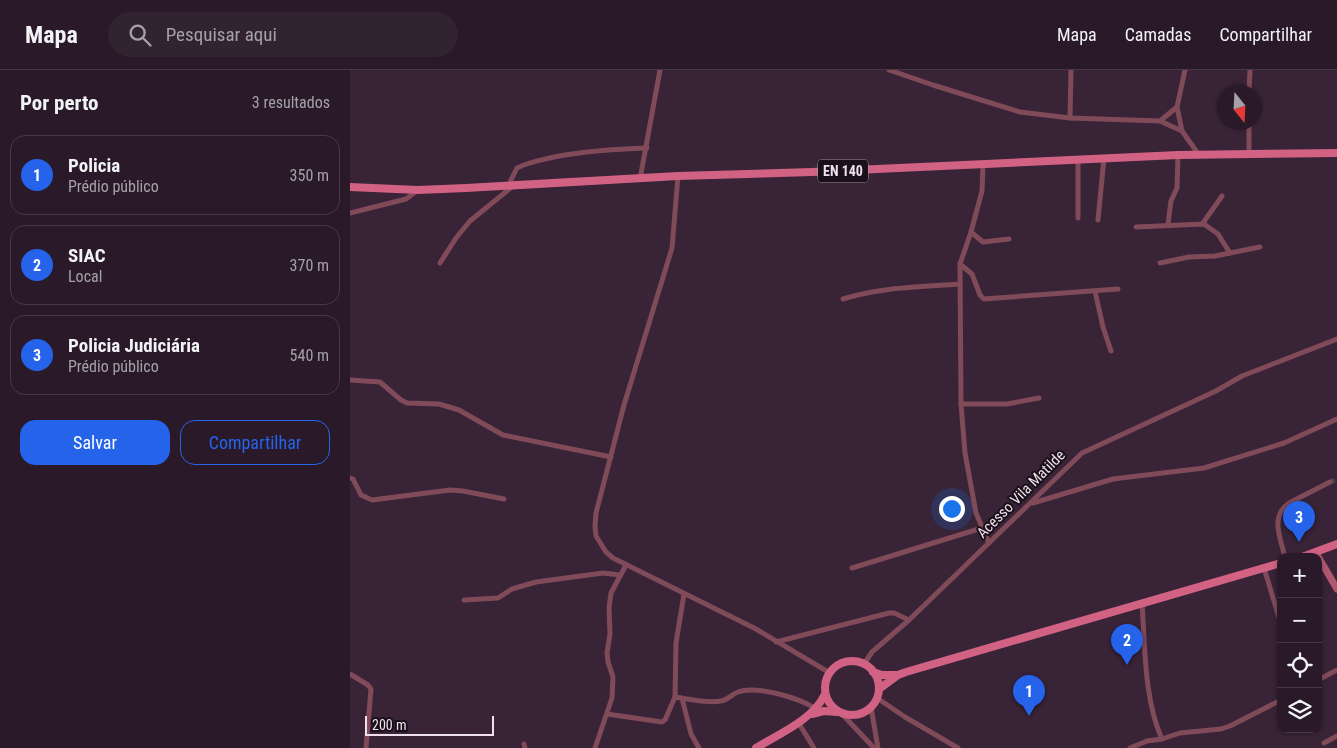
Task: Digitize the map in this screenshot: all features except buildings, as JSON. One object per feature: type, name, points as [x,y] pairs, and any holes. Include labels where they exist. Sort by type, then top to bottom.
[{"type":"main road","name":"EN 140","points":[[350,187],[418,190],[678,176],[1199,154],[1337,153]]},
{"type":"main road","points":[[1316,553],[1337,544]]},
{"type":"main road","points":[[873,672],[898,675],[1277,564]]},
{"type":"main road","points":[[813,712],[824,711],[852,715],[862,713],[871,707],[877,698],[879,690],[878,681],[873,672],[864,664],[846,662],[837,666],[830,673],[824,687],[825,694],[834,709],[841,713]]},
{"type":"main road","points":[[879,690],[898,675]]},
{"type":"main road","points":[[756,748],[813,712],[822,702],[825,694]]},
{"type":"street","points":[[640,179],[660,70]]},
{"type":"street","points":[[889,70],[1020,112],[1070,118],[1160,120],[1182,131]]},
{"type":"street","points":[[1070,118],[1072,70]]},
{"type":"street","points":[[1185,70],[1177,107],[1182,131],[1199,154]]},
{"type":"street","points":[[1249,85],[1250,70]]},
{"type":"street","points":[[1160,120],[1177,107]]},
{"type":"street","points":[[1249,130],[1249,154]]},
{"type":"street","points":[[440,263],[456,238],[470,221],[511,186],[517,168],[576,153],[647,148]]},
{"type":"street","points":[[1168,224],[1171,201],[1177,188],[1178,155]]},
{"type":"street","points":[[1098,220],[1104,158]]},
{"type":"street","points":[[1078,160],[1078,218]]},
{"type":"street","points":[[983,164],[982,191],[960,264],[961,404],[965,454],[976,513],[990,544]]},
{"type":"street","points":[[678,176],[672,248],[624,405],[599,497],[595,526],[596,536],[606,552],[626,565],[756,630],[830,673]]},
{"type":"street","points":[[350,214],[406,200],[418,190]]},
{"type":"street","points":[[1203,223],[1222,196]]},
{"type":"street","points":[[1136,227],[1203,223],[1218,234],[1230,253]]},
{"type":"street","points":[[971,232],[983,242],[1008,240]]},
{"type":"street","points":[[1160,263],[1197,255],[1215,256],[1260,247]]},
{"type":"street","points":[[960,264],[972,274],[980,295],[984,299],[1118,289]]},
{"type":"street","points":[[843,299],[861,293],[889,289],[960,284]]},
{"type":"street","points":[[1096,291],[1103,327],[1111,351]]},
{"type":"street","name":"Acesso Vila Matilde","points":[[864,664],[872,652],[990,544],[1082,454],[1216,391],[1242,376],[1337,340]]},
{"type":"street","points":[[350,380],[380,382],[407,403],[439,404],[459,410],[503,435],[611,457]]},
{"type":"street","points":[[961,404],[1006,404],[1040,398]]},
{"type":"street","points":[[1031,504],[1113,480],[1204,468],[1284,443],[1337,419]]},
{"type":"street","points":[[350,478],[353,479],[361,495],[372,500],[450,490],[463,490],[504,499]]},
{"type":"street","points":[[1284,553],[1278,530],[1280,512],[1283,507],[1330,482]]},
{"type":"street","points":[[852,568],[982,528]]},
{"type":"street","points":[[1322,563],[1337,589]]},
{"type":"street","points":[[595,748],[612,698],[614,684],[607,653],[610,634],[609,608],[611,593],[626,565]]},
{"type":"street","points":[[1264,568],[1277,611]]},
{"type":"street","points":[[464,600],[498,598],[512,589],[536,582],[603,573],[620,575]]},
{"type":"street","points":[[607,714],[662,722],[665,720],[675,696],[676,643],[684,594]]},
{"type":"street","points":[[1142,603],[1151,704],[1154,722],[1162,739]]},
{"type":"street","points":[[776,642],[889,613],[894,613],[909,620]]},
{"type":"street","points":[[1322,678],[1337,670]]},
{"type":"street","points":[[350,674],[368,685],[371,689],[366,748]]},
{"type":"street","points":[[675,696],[712,702],[723,701],[736,692],[755,690],[793,698],[813,712]]},
{"type":"street","points":[[682,698],[691,734],[699,748]]},
{"type":"street","points":[[877,698],[958,748]]},
{"type":"street","points":[[1130,748],[1147,741],[1162,739],[1185,732],[1226,728],[1277,702]]},
{"type":"street","points":[[871,707],[878,748]]},
{"type":"street","points":[[841,713],[874,748]]},
{"type":"street","points":[[798,722],[814,748]]},
{"type":"street","points":[[1324,743],[1337,736]]},
{"type":"tunnel","points":[[1330,482],[1337,479]]},
{"type":"place","name":"Policia Judiciária","points":[[1299,542]]},
{"type":"place","name":"SIAC","points":[[1127,665]]},
{"type":"place","name":"Policia","points":[[1029,716]]}]
